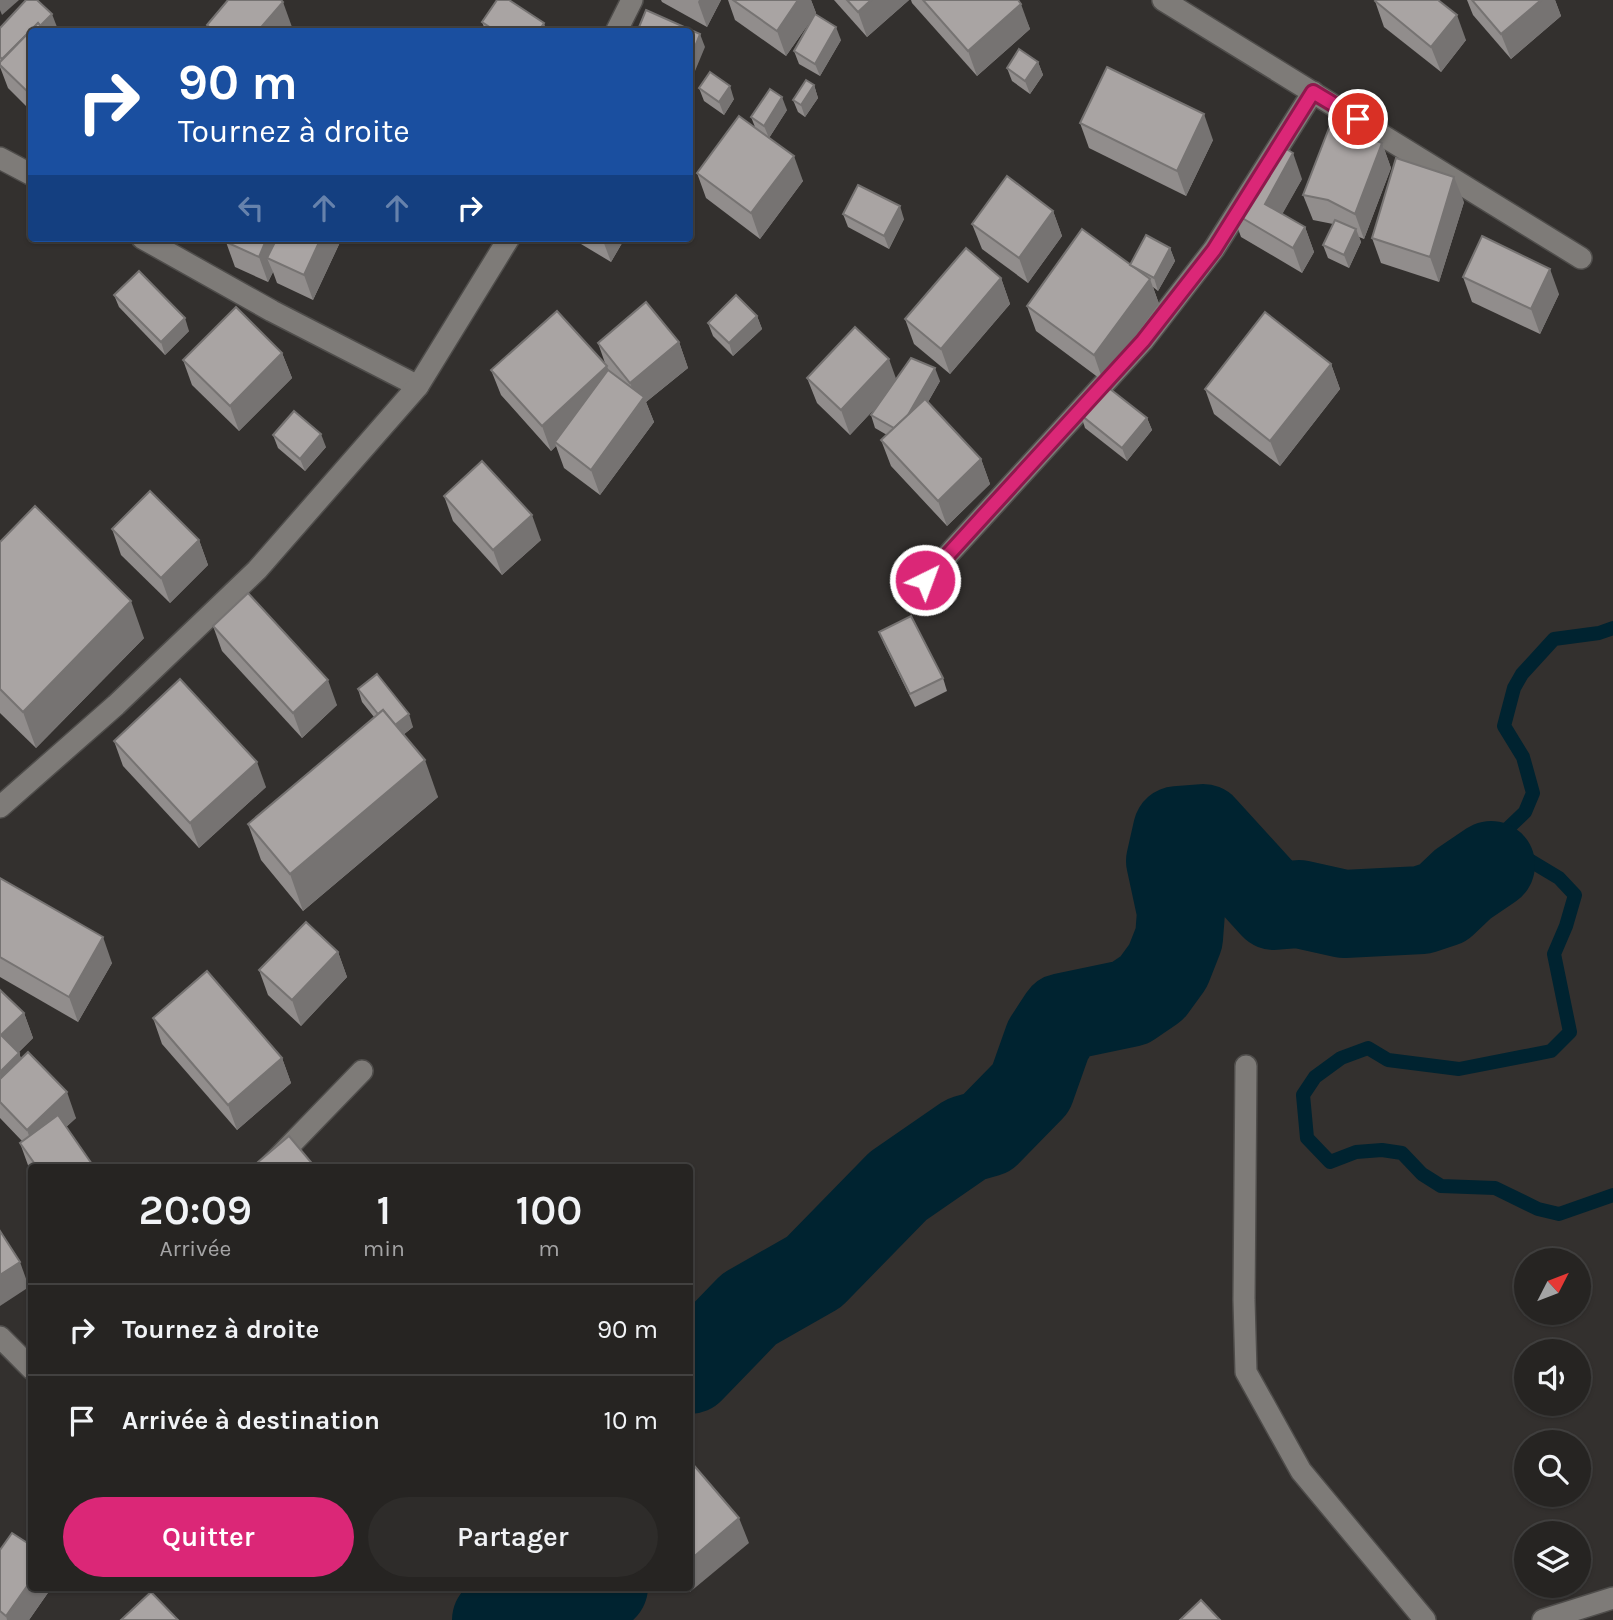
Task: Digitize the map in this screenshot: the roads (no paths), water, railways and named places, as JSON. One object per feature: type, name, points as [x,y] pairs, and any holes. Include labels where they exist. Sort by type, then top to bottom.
[{"type":"street","points":[[618,28],[632,0]]},
{"type":"street","points":[[1163,0],[1581,258]]},
{"type":"street","points":[[925,580],[1143,341],[1214,250],[1313,92]]},
{"type":"street","points":[[0,158],[28,173]]},
{"type":"street","points":[[149,242],[272,311],[418,386]]},
{"type":"street","points":[[0,807],[116,705],[257,570],[418,386],[507,242]]},
{"type":"street","points":[[1246,1066],[1246,1372],[1301,1471],[1425,1620]]},
{"type":"street","points":[[272,1164],[362,1070]]},
{"type":"street","points":[[0,1337],[28,1365]]},
{"type":"street","points":[[1543,1620],[1613,1598]]},
{"type":"waterway","points":[[1491,865],[1501,835],[1525,812],[1533,793],[1523,757],[1504,726],[1514,688],[1522,674],[1554,639],[1599,633],[1613,628]]},
{"type":"waterway","points":[[693,1367],[749,1309],[814,1272],[898,1186],[966,1139],[987,1133],[1031,1088],[1048,1040],[1063,1017],[1130,1003],[1152,988],[1168,966],[1179,938],[1181,912],[1170,861],[1177,830],[1203,828],[1274,906],[1299,904],[1344,914],[1422,910],[1443,903],[1463,884],[1491,865]]},
{"type":"waterway","points":[[1491,865],[1519,854],[1559,878],[1575,895],[1554,954],[1570,1032],[1551,1051],[1459,1069],[1388,1060],[1368,1048],[1341,1058],[1315,1077],[1303,1095],[1307,1138],[1330,1162],[1356,1152],[1382,1150],[1402,1153],[1422,1174],[1441,1186],[1495,1188],[1538,1209],[1559,1214],[1613,1195]]},
{"type":"waterway","points":[[496,1620],[517,1591]]},
{"type":"waterway","points":[[574,1591],[590,1596],[598,1591]]}]
